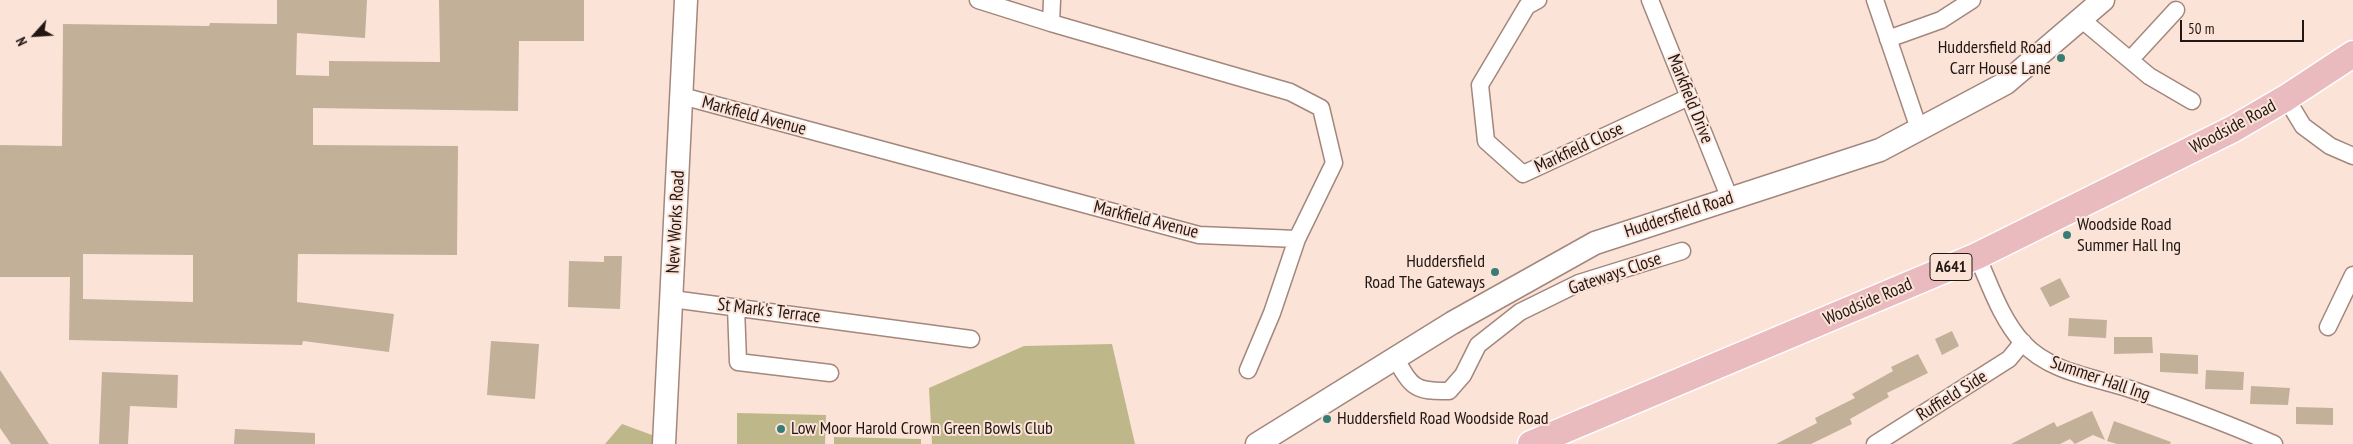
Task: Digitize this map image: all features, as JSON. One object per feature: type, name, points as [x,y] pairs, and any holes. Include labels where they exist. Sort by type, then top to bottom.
[{"type":"main road","name":"New Works Road","points":[[664,444],[686,0]]},
{"type":"main road","name":"Huddersfield Road","points":[[1257,444],[1452,323],[1595,243],[1880,150],[2006,83],[2103,0]]},
{"type":"main road","name":"Woodside Road","points":[[1531,444],[1977,256],[2233,129],[2286,98],[2353,54]]},
{"type":"street","points":[[978,0],[1290,92],[1321,108],[1334,163],[1297,239],[1272,313],[1248,370]]},
{"type":"street","points":[[1051,23],[1052,0]]},
{"type":"street","name":"Markfield Close","points":[[1538,0],[1527,6],[1480,85],[1486,141],[1523,174],[1689,97]]},
{"type":"street","name":"Markfield Drive","points":[[1650,0],[1730,199]]},
{"type":"street","points":[[1874,0],[1919,129]]},
{"type":"street","points":[[1888,39],[1941,20],[1972,0]]},
{"type":"street","points":[[2130,60],[2176,10]]},
{"type":"street","points":[[2081,19],[2149,76],[2192,101]]},
{"type":"street","name":"Markfield Avenue","points":[[682,96],[1199,236],[1297,239]]},
{"type":"street","points":[[2286,98],[2303,126],[2330,146],[2353,156]]},
{"type":"street","name":"Gateways Close","points":[[1395,358],[1410,383],[1426,392],[1449,391],[1463,375],[1478,345],[1520,312],[1579,283],[1682,251]]},
{"type":"street","name":"Summer Hall Ing","points":[[1977,256],[2001,311],[2022,342],[2050,364],[2133,390],[2274,444]]},
{"type":"street","points":[[2328,327],[2353,274]]},
{"type":"street","name":"St Mark's Terrace","points":[[672,299],[971,339]]},
{"type":"street","points":[[736,307],[738,362],[830,373]]},
{"type":"street","name":"Ruffield Side","points":[[1875,444],[2009,359],[2022,342]]},
{"type":"shaded area","points":[[1112,344],[1135,444],[932,444],[929,388],[1024,346]]},
{"type":"shaded area","name":"Low Moor Harold Crown Green Bowls Club","points":[[737,413],[826,415],[825,444],[737,444]]},
{"type":"shaded area","points":[[622,424],[652,435],[652,444],[605,444]]},
{"type":"shaded area","name":"Low Moor Harold Crown Green Bowls Club","points":[[834,437],[921,439],[921,444],[834,444]]},
{"type":"building","points":[[277,0],[367,0],[365,38],[297,33],[296,75],[329,76],[329,61],[440,62],[439,0],[584,0],[584,41],[519,41],[518,111],[313,108],[313,145],[458,146],[457,255],[298,254],[297,302],[394,314],[389,352],[303,341],[302,345],[69,340],[70,277],[0,277],[0,145],[62,146],[63,24],[209,26],[210,23],[277,24]],"holes":[[[83,254],[193,255],[193,302],[83,299]]]},
{"type":"building","points":[[604,256],[622,256],[620,309],[568,307],[569,261],[604,262]]},
{"type":"building","points":[[2060,278],[2070,297],[2050,307],[2040,288]]},
{"type":"building","points":[[2069,318],[2107,320],[2106,338],[2068,336]]},
{"type":"building","points":[[1952,331],[1959,346],[1942,355],[1935,339]]},
{"type":"building","points":[[2114,337],[2152,337],[2153,353],[2114,354]]},
{"type":"building","points":[[491,341],[539,344],[535,399],[487,395]]},
{"type":"building","points":[[2160,353],[2198,355],[2198,374],[2160,372]]},
{"type":"building","points":[[1918,354],[1928,373],[1887,393],[1889,397],[1850,419],[1852,424],[1811,444],[1776,444],[1817,423],[1815,418],[1855,398],[1852,394],[1893,371],[1891,367]]},
{"type":"building","points":[[0,370],[49,444],[11,444],[0,428]]},
{"type":"building","points":[[2206,370],[2244,372],[2243,390],[2205,389]]},
{"type":"building","points":[[102,372],[178,375],[177,408],[130,406],[128,444],[99,444]]},
{"type":"building","points":[[2251,386],[2290,388],[2288,405],[2250,404]]},
{"type":"building","points":[[2296,407],[2333,408],[2333,425],[2296,424]]},
{"type":"building","points":[[2092,411],[2105,440],[2093,435],[2075,444],[2070,439],[2060,444],[2011,444],[2054,422],[2057,427]]},
{"type":"building","points":[[2114,421],[2171,442],[2170,444],[2117,444],[2107,441]]},
{"type":"building","points":[[235,429],[315,433],[315,444],[234,444]]},
{"type":"place","name":"Huddersfield Road Carr House Lane","points":[[2061,58]]},
{"type":"place","name":"Woodside Road Summer Hall Ing","points":[[2067,235]]},
{"type":"place","name":"Huddersfield Road The Gateways","points":[[1495,272]]},
{"type":"place","name":"Huddersfield Road Woodside Road","points":[[1327,419]]},
{"type":"place","name":"Low Moor Harold Crown Green Bowls Club","points":[[781,429]]}]
